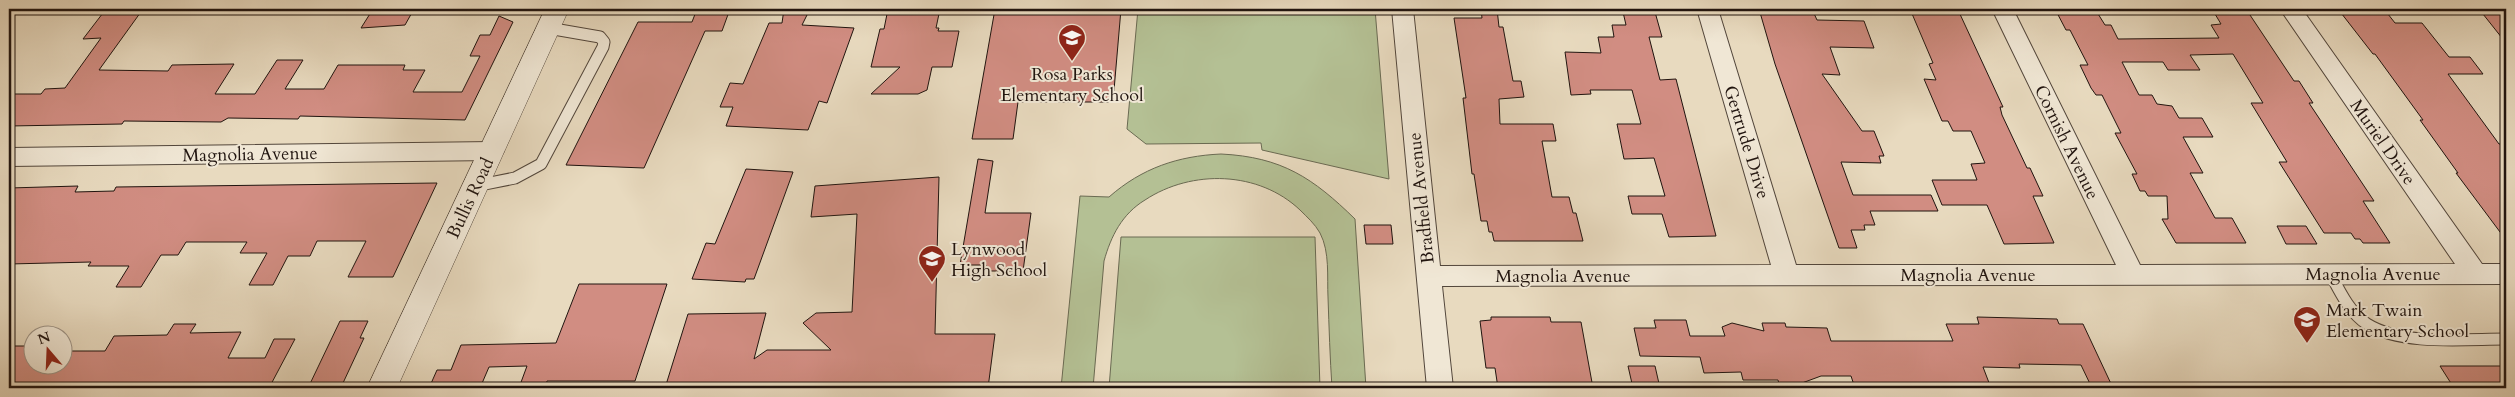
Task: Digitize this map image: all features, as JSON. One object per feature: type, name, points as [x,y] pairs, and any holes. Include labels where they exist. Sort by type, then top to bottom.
[{"type":"street","name":"Bradfield Avenue","points":[[1402,9],[1440,388]]},
{"type":"street","name":"Gertrude Drive","points":[[1707,9],[1787,276]]},
{"type":"street","name":"Cornish Avenue","points":[[2002,9],[2133,275]]},
{"type":"street","name":"Muriel Drive","points":[[2291,9],[2475,274]]},
{"type":"street","name":"Bullis Road","points":[[382,388],[553,18]]},
{"type":"street","name":"Magnolia Avenue","points":[[9,157],[492,151]]},
{"type":"street","name":"Magnolia Avenue","points":[[1429,276],[2506,274]]},
{"type":"lane","points":[[476,186],[516,178],[541,164],[603,48],[604,42],[600,37],[553,18]]},
{"type":"lane","points":[[2331,274],[2349,306],[2367,324],[2387,333],[2430,338],[2506,339]]},
{"type":"green space","points":[[1138,9],[1375,9],[1389,179],[1262,150],[1261,143],[1146,144],[1127,129]]},
{"type":"green space","points":[[1221,154],[1262,160],[1295,172],[1325,192],[1355,219],[1366,388],[1332,388],[1327,256],[1318,230],[1300,210],[1283,197],[1265,188],[1225,179],[1204,179],[1183,183],[1163,190],[1137,206],[1118,226],[1104,261],[1093,388],[1061,388],[1080,196],[1109,197],[1134,178],[1161,165],[1190,157]]},
{"type":"green space","points":[[1121,237],[1315,237],[1320,388],[1109,388]]},
{"type":"building","points":[[106,9],[143,9],[99,70],[168,71],[172,65],[234,64],[215,94],[255,94],[277,60],[303,60],[285,89],[324,89],[338,65],[405,65],[403,70],[425,70],[413,92],[462,92],[480,56],[470,56],[480,35],[490,35],[499,16],[513,22],[465,120],[300,116],[298,119],[228,118],[221,122],[124,121],[122,124],[9,126],[9,94],[41,94],[45,89],[65,88],[101,38],[83,39]]},
{"type":"building","points":[[373,9],[414,9],[405,25],[361,28]]},
{"type":"building","points":[[697,9],[730,9],[722,31],[705,31],[644,168],[566,165],[638,22],[692,22]]},
{"type":"building","points":[[784,9],[810,9],[802,25],[854,28],[827,103],[819,101],[808,130],[726,126],[733,107],[720,107],[730,83],[743,84],[769,23],[782,23]]},
{"type":"building","points":[[888,9],[940,9],[936,28],[939,28],[938,31],[959,31],[952,67],[932,67],[927,90],[918,94],[871,94],[900,67],[871,67],[880,29],[884,29]]},
{"type":"building","name":"Rosa Parks Elementary School","points":[[995,9],[1121,9],[1113,102],[1018,102],[1013,139],[972,139]]},
{"type":"building","points":[[1481,9],[1497,9],[1499,27],[1503,27],[1513,81],[1521,81],[1524,97],[1499,99],[1500,124],[1553,124],[1556,141],[1542,141],[1552,197],[1569,197],[1573,213],[1576,213],[1583,241],[1494,241],[1492,232],[1489,232],[1487,221],[1481,221],[1474,174],[1472,174],[1463,98],[1466,98],[1454,18],[1482,18]]},
{"type":"building","points":[[1759,9],[1812,9],[1817,20],[1864,21],[1874,48],[1830,47],[1840,75],[1822,74],[1862,131],[1874,131],[1884,156],[1879,156],[1881,163],[1841,162],[1853,195],[1931,195],[1938,211],[1870,211],[1875,225],[1864,225],[1865,230],[1851,230],[1857,248],[1839,248],[1775,64]]},
{"type":"building","points":[[1910,9],[1929,9],[1930,12],[1959,12],[2003,107],[2000,107],[2002,115],[2027,168],[2030,168],[2043,196],[2033,196],[2054,243],[2004,244],[1987,205],[1942,205],[1932,180],[1977,180],[1971,164],[1985,163],[1971,131],[1953,131],[1948,121],[1942,121],[1924,79],[1936,80],[1929,64],[1933,63]]},
{"type":"building","points":[[2055,9],[2095,9],[2105,25],[2111,25],[2118,39],[2219,38],[2211,25],[2221,24],[2212,9],[2246,9],[2294,81],[2299,81],[2313,103],[2309,103],[2374,201],[2363,201],[2390,243],[2363,243],[2360,239],[2355,239],[2351,233],[2324,233],[2279,162],[2287,162],[2251,103],[2263,103],[2233,54],[2190,55],[2200,70],[2168,70],[2163,62],[2122,62],[2139,95],[2152,95],[2157,104],[2172,106],[2179,118],[2202,118],[2213,137],[2183,137],[2203,173],[2190,173],[2215,218],[2232,218],[2246,243],[2176,243],[2162,219],[2168,219],[2167,196],[2148,196],[2145,191],[2140,191],[2132,174],[2137,174],[2115,133],[2121,133],[2102,95],[2096,95],[2091,88],[2080,65],[2088,65],[2070,30],[2066,30]]},
{"type":"building","points":[[2338,9],[2384,9],[2395,23],[2422,23],[2449,57],[2470,57],[2483,74],[2448,74],[2499,144],[2506,144],[2506,240],[2456,173],[2458,173],[2420,120],[2423,120],[2375,54],[2373,54]]},
{"type":"building","points":[[2479,9],[2506,9],[2506,43]]},
{"type":"building","points":[[1623,12],[1655,12],[1662,37],[1649,37],[1660,80],[1676,79],[1716,236],[1669,237],[1662,214],[1632,214],[1628,196],[1665,196],[1654,158],[1624,159],[1617,124],[1641,124],[1632,90],[1590,90],[1591,94],[1571,95],[1565,52],[1601,53],[1598,37],[1614,37],[1612,25],[1626,25]]},
{"type":"building","points":[[978,159],[993,161],[985,213],[1031,213],[1023,271],[985,271],[986,265],[960,265]]},
{"type":"building","points":[[746,169],[793,172],[754,279],[746,279],[745,282],[692,279],[706,243],[715,244]]},
{"type":"building","points":[[939,177],[935,334],[995,334],[988,388],[665,388],[688,314],[766,313],[754,359],[767,350],[831,350],[803,323],[816,313],[852,312],[857,214],[811,217],[815,186]]},
{"type":"building","points":[[437,183],[393,277],[348,277],[366,241],[317,241],[310,256],[288,256],[273,285],[249,285],[267,253],[240,253],[247,242],[186,242],[178,255],[161,255],[141,287],[116,287],[129,266],[88,266],[91,262],[9,264],[9,188],[78,186],[75,192],[114,191],[116,187]]},
{"type":"building","points":[[1364,225],[1391,225],[1393,244],[1366,244]]},
{"type":"building","points":[[2277,226],[2306,226],[2317,244],[2286,244]]},
{"type":"building","points":[[579,284],[667,284],[635,381],[547,381],[546,385],[520,385],[527,366],[489,367],[480,388],[429,388],[437,370],[451,370],[461,345],[556,343]]},
{"type":"building","points":[[1491,317],[1550,317],[1551,322],[1581,322],[1593,388],[1498,388],[1495,368],[1486,368],[1480,321],[1491,320]]},
{"type":"building","points":[[1977,317],[2057,319],[2059,324],[2083,324],[2113,388],[2092,388],[2081,365],[2019,364],[2020,368],[1983,367],[1991,388],[1855,388],[1851,376],[1821,376],[1802,383],[1804,388],[1780,388],[1778,380],[1743,380],[1741,372],[1704,373],[1700,357],[1640,356],[1634,328],[1656,328],[1654,320],[1686,320],[1690,336],[1725,336],[1722,327],[1732,323],[1764,331],[1762,323],[1785,323],[1786,327],[1827,328],[1831,341],[1953,341],[1946,324],[1979,324]]},
{"type":"building","points":[[340,321],[368,321],[360,338],[364,338],[343,383],[339,383],[336,388],[308,388]]},
{"type":"building","points":[[174,324],[196,324],[190,333],[241,332],[228,358],[265,358],[274,339],[295,339],[269,388],[9,388],[9,346],[22,346],[22,374],[72,374],[72,351],[105,351],[114,336],[167,335]]},
{"type":"building","points":[[1628,366],[1655,366],[1660,388],[1633,388]]},
{"type":"building","points":[[2440,366],[2506,366],[2506,388],[2454,388]]},
{"type":"place","name":"Rosa Parks Elementary School","points":[[1072,62]]},
{"type":"place","name":"Lynwood High School","points":[[932,283]]},
{"type":"place","name":"Mark Twain Elementary School","points":[[2307,344]]}]
